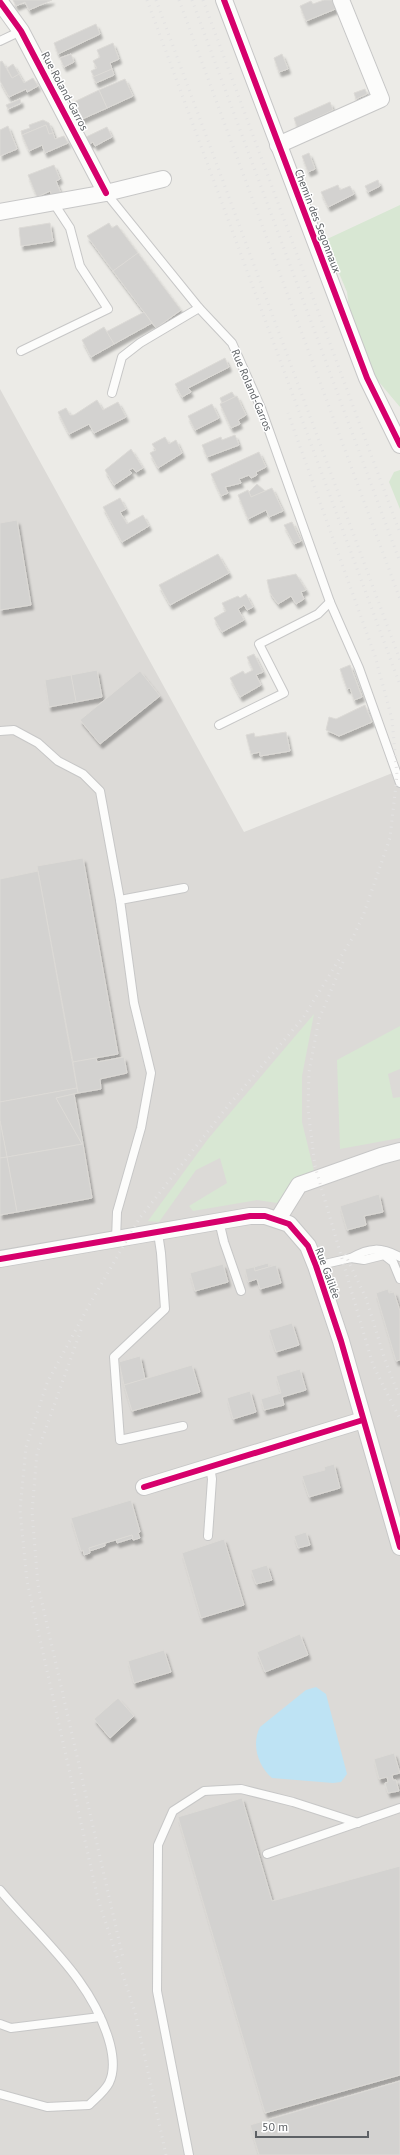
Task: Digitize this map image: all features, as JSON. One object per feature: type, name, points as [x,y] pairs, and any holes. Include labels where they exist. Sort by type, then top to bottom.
[{"type":"street","name":"Chemin des Segonnaux","points":[[224,0],[367,378],[400,445]]},
{"type":"street","points":[[278,145],[381,99],[341,0]]},
{"type":"street","name":"Rue Roland-Garros","points":[[0,2],[21,31],[106,193]]},
{"type":"street","points":[[0,212],[106,193],[163,180]]},
{"type":"street","points":[[278,1219],[299,1185],[381,1156],[400,1152]]},
{"type":"street","name":"Rue Galilée","points":[[0,1259],[250,1216],[265,1216],[278,1219],[289,1224],[308,1246],[316,1266],[341,1341],[400,1547]]},
{"type":"street","points":[[144,1487],[363,1420]]},
{"type":"lane","points":[[0,41],[21,31]]},
{"type":"lane","name":"Rue Roland-Garros","points":[[106,193],[200,308],[232,343],[261,408],[330,602],[359,668],[400,782]]},
{"type":"lane","points":[[21,351],[108,309],[80,266],[70,228],[53,202]]},
{"type":"lane","points":[[112,393],[122,357],[140,343],[200,308]]},
{"type":"lane","points":[[219,725],[284,693],[259,644],[318,614],[330,602]]},
{"type":"lane","points":[[0,731],[14,730],[38,743],[58,761],[83,774],[100,790],[120,900],[134,1003],[151,1073],[141,1128],[117,1212],[116,1240]]},
{"type":"lane","points":[[120,900],[184,888]]},
{"type":"lane","points":[[219,1221],[224,1242],[241,1291]]},
{"type":"lane","points":[[158,1233],[165,1308],[114,1357],[120,1440],[183,1426]]},
{"type":"lane","points":[[316,1266],[351,1258],[361,1252],[378,1248],[400,1257]]},
{"type":"lane","points":[[351,1258],[364,1260],[384,1256],[388,1257],[394,1262],[400,1278]]},
{"type":"lane","points":[[208,1536],[212,1479],[210,1467]]},
{"type":"lane","points":[[189,2155],[157,1991],[158,1845],[173,1811],[204,1791],[240,1789],[293,1802],[358,1823]]},
{"type":"lane","points":[[267,1854],[400,1808]]},
{"type":"lane","points":[[0,1890],[61,1956],[85,1988],[106,2029],[114,2058],[109,2083],[89,2105],[47,2106],[0,2094]]},
{"type":"lane","points":[[0,2024],[12,2028],[100,2016]]},
{"type":"shaded area","points":[[0,389],[244,832],[400,770],[400,2155],[0,2155]]},
{"type":"green space","points":[[400,205],[400,407],[368,369],[350,317],[347,292],[325,240]]},
{"type":"green space","points":[[400,470],[400,509],[389,482],[394,472]]},
{"type":"green space","points":[[314,1014],[302,1076],[302,1122],[314,1171],[295,1178],[277,1203],[257,1200],[193,1211],[189,1206],[227,1183],[220,1158],[196,1170],[159,1222],[148,1221],[208,1139]]},
{"type":"green space","points":[[400,1026],[400,1069],[388,1074],[393,1098],[400,1097],[400,1138],[340,1149],[337,1060]]},
{"type":"water","points":[[316,1687],[326,1694],[347,1774],[341,1782],[333,1783],[272,1778],[263,1767],[257,1754],[256,1740],[260,1727],[306,1690]]},
{"type":"building","points":[[13,0],[52,0],[29,10],[25,2],[16,6]]},
{"type":"building","points":[[324,0],[335,0],[338,8],[306,21],[300,6],[311,1],[313,4]]},
{"type":"building","points":[[96,24],[100,34],[58,54],[54,43]]},
{"type":"building","points":[[113,43],[119,59],[110,63],[112,69],[94,77],[91,71],[97,68],[93,61],[100,57],[97,50]]},
{"type":"building","points":[[71,54],[74,62],[64,67],[60,58]]},
{"type":"building","points":[[282,54],[288,69],[279,72],[274,58]]},
{"type":"building","points":[[2,61],[12,78],[19,74],[24,83],[33,78],[38,86],[27,92],[26,89],[9,97],[0,81],[0,62]]},
{"type":"building","points":[[13,64],[19,74],[12,78],[7,68]]},
{"type":"building","points":[[112,69],[114,75],[96,83],[93,77]]},
{"type":"building","points":[[125,79],[133,96],[107,108],[99,90]]},
{"type":"building","points":[[365,89],[367,94],[356,99],[354,93]]},
{"type":"building","points":[[99,90],[107,108],[80,120],[72,103]]},
{"type":"building","points":[[20,99],[21,103],[8,109],[6,105]]},
{"type":"building","points":[[330,102],[333,110],[297,127],[294,118]]},
{"type":"building","points":[[43,120],[49,123],[53,133],[49,134],[46,125],[22,135],[21,131],[30,128],[29,125]]},
{"type":"building","points":[[46,125],[49,134],[53,133],[55,139],[64,136],[68,143],[45,153],[42,145],[29,151],[22,135]]},
{"type":"building","points":[[8,126],[17,149],[0,156],[0,130]]},
{"type":"building","points":[[107,127],[112,137],[95,146],[93,142],[87,145],[84,138]]},
{"type":"building","points":[[309,153],[315,169],[308,172],[302,156]]},
{"type":"building","points":[[54,165],[60,179],[56,181],[62,196],[53,198],[50,191],[37,197],[28,175]]},
{"type":"building","points":[[378,180],[380,186],[368,192],[365,186]]},
{"type":"building","points":[[338,185],[340,190],[350,186],[354,194],[328,207],[321,192]]},
{"type":"building","points":[[50,223],[53,241],[21,246],[19,228]]},
{"type":"building","points":[[109,223],[112,228],[117,225],[138,253],[113,271],[87,236]]},
{"type":"building","points":[[138,253],[181,310],[156,328],[113,271]]},
{"type":"building","points":[[144,312],[152,323],[114,344],[106,332]]},
{"type":"building","points":[[104,327],[114,344],[91,357],[82,340]]},
{"type":"building","points":[[225,358],[229,367],[188,388],[191,392],[182,397],[175,384]]},
{"type":"building","points":[[232,392],[235,397],[222,403],[220,398]]},
{"type":"building","points":[[237,396],[246,415],[238,420],[240,424],[231,428],[220,404]]},
{"type":"building","points":[[97,400],[103,410],[118,402],[126,417],[94,433],[89,424],[69,434],[58,412],[66,408],[70,415],[74,415]]},
{"type":"building","points":[[212,404],[219,418],[195,430],[188,416]]},
{"type":"building","points":[[235,435],[239,445],[207,457],[202,445],[221,437],[222,440]]},
{"type":"building","points":[[165,437],[169,444],[176,440],[182,453],[158,468],[150,453],[156,450],[152,444]]},
{"type":"building","points":[[131,449],[143,468],[136,472],[133,468],[129,470],[132,473],[114,485],[105,470]]},
{"type":"building","points":[[259,452],[266,467],[256,472],[257,475],[251,478],[249,475],[239,479],[241,483],[225,487],[228,493],[221,496],[211,474]]},
{"type":"building","points":[[257,484],[265,491],[251,497],[249,492]]},
{"type":"building","points":[[272,488],[283,511],[269,517],[266,510],[248,519],[238,495],[248,490],[251,497]]},
{"type":"building","points":[[120,498],[126,509],[120,512],[127,524],[143,515],[149,526],[122,542],[103,507]]},
{"type":"building","points":[[17,520],[31,605],[0,610],[0,523]]},
{"type":"building","points":[[292,522],[301,541],[294,544],[284,525]]},
{"type":"building","points":[[218,554],[229,573],[170,605],[159,585]]},
{"type":"building","points":[[296,574],[306,590],[301,592],[304,599],[296,604],[291,596],[278,604],[270,593],[267,580]]},
{"type":"building","points":[[246,594],[253,607],[247,610],[244,605],[238,609],[244,620],[222,632],[214,618],[226,611],[222,603],[238,596],[240,598]]},
{"type":"building","points":[[254,654],[263,672],[256,675],[261,685],[240,697],[230,678],[243,671],[245,674],[253,670],[247,657]]},
{"type":"building","points":[[350,665],[362,697],[354,700],[350,688],[347,689],[340,669]]},
{"type":"building","points":[[97,670],[102,697],[76,702],[71,675]]},
{"type":"building","points":[[140,671],[160,696],[100,744],[80,720]]},
{"type":"building","points":[[71,675],[76,702],[49,707],[45,680]]},
{"type":"building","points":[[365,705],[372,722],[339,736],[326,730],[329,717],[336,719]]},
{"type":"building","points":[[286,732],[290,751],[260,756],[260,752],[251,754],[246,735],[254,733],[255,737]]},
{"type":"building","points":[[83,858],[118,1054],[73,1062],[37,866]]},
{"type":"building","points":[[38,871],[77,1088],[0,1102],[0,879]]},
{"type":"building","points":[[124,1057],[127,1073],[100,1079],[101,1089],[78,1093],[73,1062],[96,1058],[97,1062]]},
{"type":"building","points":[[77,1088],[78,1093],[56,1098],[82,1144],[7,1157],[0,1121],[0,1102]]},
{"type":"building","points":[[74,1094],[83,1144],[56,1098]]},
{"type":"building","points":[[0,1121],[7,1157],[0,1158]]},
{"type":"building","points":[[83,1144],[92,1198],[17,1212],[7,1157]]},
{"type":"building","points":[[7,1157],[17,1212],[0,1215],[0,1158]]},
{"type":"building","points":[[379,1194],[383,1212],[364,1216],[366,1225],[347,1230],[340,1206]]},
{"type":"building","points":[[268,1263],[269,1267],[255,1271],[254,1267]]},
{"type":"building","points":[[223,1264],[228,1282],[195,1291],[190,1273]]},
{"type":"building","points":[[276,1265],[281,1283],[260,1289],[257,1279],[248,1282],[245,1269],[254,1267],[255,1271]]},
{"type":"building","points":[[388,1289],[389,1293],[394,1292],[400,1311],[400,1360],[396,1361],[376,1293]]},
{"type":"building","points":[[292,1323],[299,1345],[276,1352],[269,1330]]},
{"type":"building","points":[[140,1356],[145,1379],[124,1385],[119,1362]]},
{"type":"building","points":[[192,1365],[200,1392],[132,1411],[124,1385]]},
{"type":"building","points":[[300,1369],[306,1390],[282,1397],[284,1405],[264,1410],[261,1399],[281,1393],[276,1376]]},
{"type":"building","points":[[250,1391],[256,1412],[233,1419],[227,1398]]},
{"type":"building","points":[[334,1464],[340,1488],[309,1497],[302,1476],[325,1470],[324,1467]]},
{"type":"building","points":[[131,1500],[140,1532],[138,1533],[140,1538],[133,1540],[132,1535],[89,1548],[90,1553],[84,1555],[83,1550],[81,1551],[71,1518]]},
{"type":"building","points":[[306,1532],[310,1545],[298,1548],[294,1536]]},
{"type":"building","points":[[132,1535],[133,1538],[117,1543],[116,1540]]},
{"type":"building","points":[[224,1539],[244,1605],[201,1618],[182,1553]]},
{"type":"building","points":[[105,1543],[105,1546],[90,1551],[89,1548]]},
{"type":"building","points":[[267,1565],[272,1580],[256,1584],[251,1570]]},
{"type":"building","points":[[300,1634],[308,1655],[265,1672],[257,1652]]},
{"type":"building","points":[[164,1650],[171,1672],[134,1683],[128,1661]]},
{"type":"building","points":[[118,1698],[134,1716],[110,1738],[94,1719]]},
{"type":"building","points":[[394,1753],[400,1773],[392,1775],[393,1780],[396,1780],[399,1791],[388,1793],[385,1783],[388,1782],[387,1777],[379,1779],[374,1759]]},
{"type":"building","points":[[242,1798],[272,1901],[400,1866],[400,2075],[265,2113],[178,1817]]},
{"type":"building","points":[[400,2081],[400,2155],[259,2155],[250,2125]]},
{"type":"railway","points":[[147,0],[400,685]]},
{"type":"railway","points":[[156,0],[400,660]]},
{"type":"railway","points":[[179,0],[400,599]]},
{"type":"railway","points":[[192,0],[400,562]]},
{"type":"railway","points":[[203,0],[400,533]]},
{"type":"railway","points":[[166,2155],[135,2012],[98,1899],[27,1581],[20,1510],[26,1447],[47,1383],[92,1300],[139,1219],[227,1107],[303,1018],[353,937],[363,916],[390,838],[397,775],[392,719],[375,656],[288,413]]},
{"type":"railway","points":[[343,962],[319,1019],[309,1072],[308,1109],[315,1166],[373,1365],[400,1419]]},
{"type":"railway","points":[[345,1254],[366,1298],[385,1360],[400,1398]]},
{"type":"railway","points":[[81,1330],[37,1453],[32,1512],[38,1585],[123,1958]]},
{"type":"cycle path","points":[[224,0],[367,378],[400,445]]},
{"type":"cycle path","points":[[0,2],[21,31],[106,193]]},
{"type":"cycle path","points":[[0,1259],[250,1216],[265,1216],[289,1224],[308,1246],[316,1266],[341,1341],[400,1547]]},
{"type":"cycle path","points":[[144,1487],[363,1420]]}]
